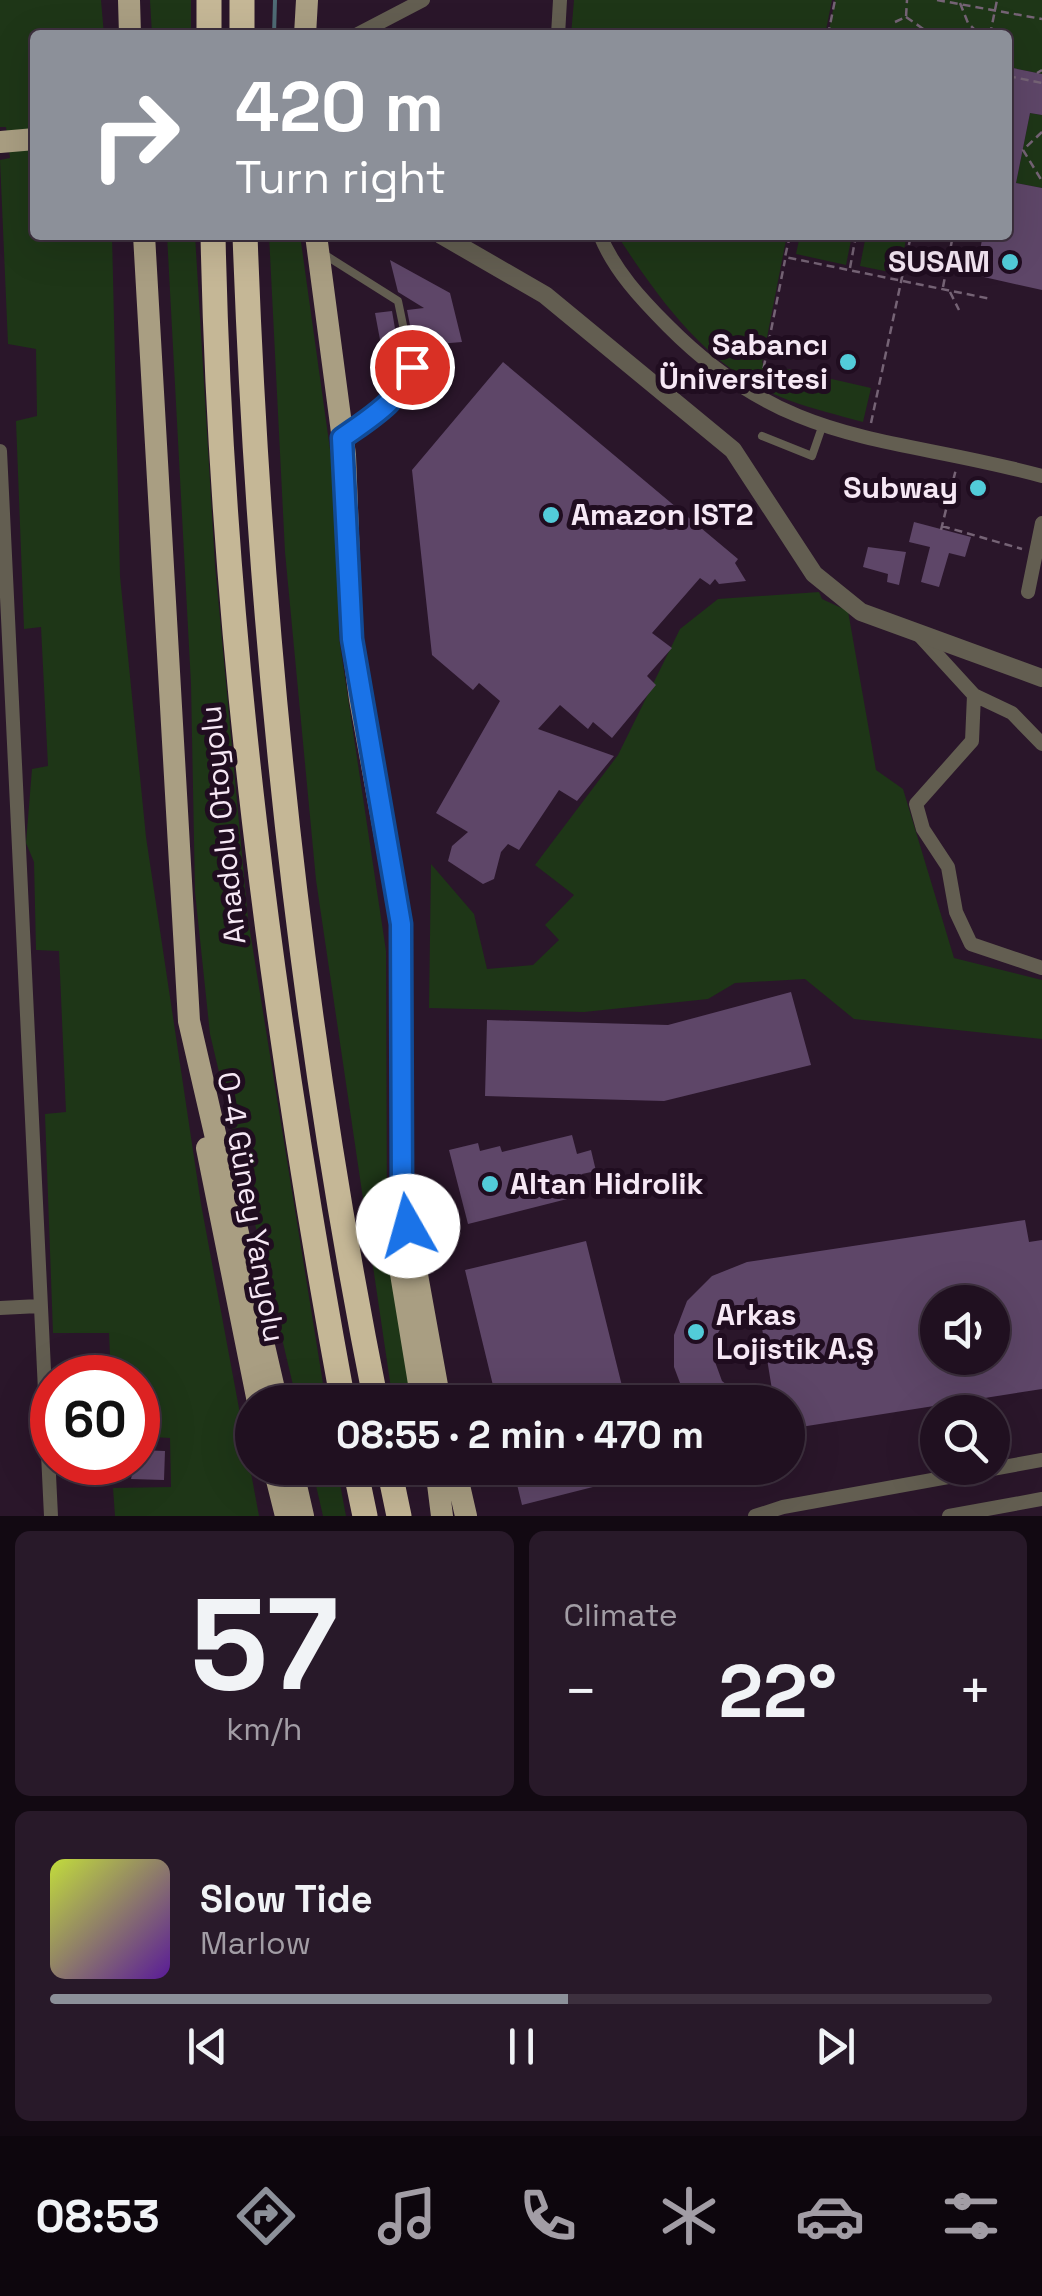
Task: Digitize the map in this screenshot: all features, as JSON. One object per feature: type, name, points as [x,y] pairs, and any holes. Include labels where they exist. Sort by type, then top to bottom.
[{"type":"highway","points":[[209,0],[209,30]]},
{"type":"highway","points":[[242,0],[242,30]]},
{"type":"highway","name":"Anadolu Otoyolu","points":[[213,240],[224,477],[260,871],[284,1067],[340,1385]]},
{"type":"highway","points":[[245,240],[257,470],[294,876],[329,1136],[373,1385]]},
{"type":"highway","points":[[359,1485],[365,1516]]},
{"type":"highway","points":[[393,1485],[399,1516]]},
{"type":"main road","points":[[129,0],[130,30]]},
{"type":"main road","points":[[306,30],[307,0]]},
{"type":"main road","points":[[0,144],[30,140]]},
{"type":"main road","points":[[0,144],[30,148]]},
{"type":"main road","points":[[144,240],[169,642],[182,962],[189,1021],[273,1385]]},
{"type":"main road","points":[[316,240],[342,438],[352,639],[401,924],[402,1193],[395,1237],[419,1385]]},
{"type":"main road","name":"O-4 Güney Yanyolu","points":[[189,1021],[212,1181],[254,1385]]},
{"type":"main road","points":[[402,1193],[437,1385]]},
{"type":"main road","points":[[278,1485],[286,1516]]},
{"type":"main road","points":[[296,1485],[303,1516]]},
{"type":"main road","points":[[438,1485],[442,1516]]},
{"type":"main road","points":[[459,1485],[466,1516]]},
{"type":"street","points":[[366,30],[423,0]]},
{"type":"street","points":[[558,30],[560,0]]},
{"type":"street","points":[[450,240],[545,295],[733,450],[814,574],[838,596],[862,612],[1042,678]]},
{"type":"street","points":[[603,240],[636,294],[702,360],[758,398],[822,427],[868,440],[1042,476]]},
{"type":"street","points":[[0,452],[8,750],[51,1516]]},
{"type":"street","points":[[1028,592],[1042,523]]},
{"type":"street","points":[[916,632],[974,695],[1012,713],[1042,744]]},
{"type":"street","points":[[974,695],[972,741],[916,804],[922,829],[948,866],[956,912],[971,944],[1042,968]]},
{"type":"street","points":[[0,1308],[39,1306]]},
{"type":"street","points":[[754,1516],[1042,1460]]},
{"type":"street","points":[[949,1516],[1042,1500]]},
{"type":"lane","points":[[316,240],[398,301],[412,367],[406,386],[342,438]]},
{"type":"lane","points":[[762,436],[812,456],[822,427]]},
{"type":"path","points":[[829,30],[835,0]]},
{"type":"path","points":[[906,18],[907,0]]},
{"type":"path","points":[[938,0],[1042,19]]},
{"type":"path","points":[[991,30],[997,0]]},
{"type":"path","points":[[960,4],[975,30]]},
{"type":"path","points":[[895,22],[906,18]]},
{"type":"path","points":[[906,18],[924,30]]},
{"type":"path","points":[[1012,77],[1042,83]]},
{"type":"path","points":[[1042,132],[1022,150],[1042,181]]},
{"type":"path","points":[[789,240],[785,256],[990,299]]},
{"type":"path","points":[[850,268],[855,240]]},
{"type":"path","points":[[868,440],[910,240]]},
{"type":"path","points":[[942,289],[952,240]]},
{"type":"path","points":[[758,398],[786,260]]},
{"type":"path","points":[[949,290],[959,310]]},
{"type":"path","points":[[954,481],[942,528],[1036,553]]},
{"type":"green space","points":[[0,0],[101,0],[104,30],[30,30],[30,240],[112,240],[120,576],[146,837],[201,1204],[235,1387],[235,1485],[253,1485],[259,1516],[115,1516],[113,1488],[171,1487],[170,1438],[160,1437],[160,1355],[110,1355],[109,1333],[53,1333],[45,1114],[66,1112],[59,951],[36,950],[34,862],[26,843],[32,769],[48,766],[41,627],[24,629],[16,421],[37,416],[36,349],[8,344],[0,160],[10,158],[6,127],[0,127]]},
{"type":"green space","points":[[150,0],[191,0],[191,30],[152,30]]},
{"type":"green space","points":[[574,0],[832,0],[826,30],[571,30]]},
{"type":"green space","points":[[835,0],[1042,0],[1042,74],[1012,68],[1012,30],[829,30]]},
{"type":"green space","points":[[1030,113],[1042,115],[1042,188],[1016,183]]},
{"type":"green space","points":[[167,240],[195,240],[215,565],[248,919],[323,1385],[293,1385],[210,1034],[195,892],[191,684]]},
{"type":"green space","points":[[269,240],[301,240],[336,492],[339,638],[386,951],[387,1219],[414,1385],[390,1385],[316,880],[285,552]]},
{"type":"green space","points":[[620,240],[786,240],[762,363],[871,388],[863,422],[788,400],[734,371],[689,331]]},
{"type":"green space","points":[[799,240],[851,240],[846,265],[796,254]]},
{"type":"green space","points":[[865,240],[906,240],[899,274],[860,266]]},
{"type":"green space","points":[[819,592],[822,599],[848,611],[876,770],[903,789],[954,958],[1042,980],[1042,1039],[854,1019],[805,979],[735,983],[708,999],[584,1012],[429,1008],[431,864],[474,914],[487,969],[533,965],[559,940],[545,925],[574,895],[535,865],[618,755],[680,629],[718,599]]},
{"type":"green space","points":[[316,1485],[340,1485],[346,1516],[323,1516]]},
{"type":"building","points":[[1012,68],[1042,74],[1042,115],[1030,113],[1016,183],[1042,188],[1042,290],[975,275],[982,240],[1012,240]]},
{"type":"building","points":[[390,260],[450,293],[462,342],[414,346],[407,310],[424,308],[398,292]]},
{"type":"building","points":[[392,311],[400,358],[384,361],[375,313]]},
{"type":"building","name":"Amazon IST2","points":[[503,362],[738,559],[735,563],[746,581],[719,584],[715,579],[710,585],[700,578],[652,633],[672,648],[647,676],[656,685],[612,738],[593,722],[588,729],[560,705],[538,729],[614,756],[577,801],[559,790],[519,850],[508,844],[501,852],[494,879],[483,884],[448,861],[452,846],[468,832],[436,813],[500,701],[479,683],[473,690],[432,655],[412,470]]},
{"type":"building","points":[[914,522],[971,537],[965,557],[949,553],[939,587],[921,582],[930,547],[909,542]]},
{"type":"building","points":[[868,547],[906,552],[899,585],[887,582],[888,574],[863,567]]},
{"type":"building","points":[[791,992],[811,1065],[664,1101],[485,1096],[487,1020],[668,1025]]},
{"type":"building","points":[[572,1135],[577,1154],[591,1150],[596,1171],[582,1174],[587,1194],[468,1224],[449,1150],[478,1143],[480,1151],[500,1146],[502,1152]]},
{"type":"building","points":[[1025,1220],[1029,1242],[1042,1240],[1042,1389],[1004,1395],[920,1395],[920,1408],[805,1426],[805,1385],[771,1385],[757,1297],[730,1314],[714,1339],[714,1359],[727,1385],[681,1385],[674,1367],[674,1335],[687,1301],[712,1276],[747,1262]]},
{"type":"building","points":[[586,1241],[622,1385],[493,1385],[465,1270]]},
{"type":"building","points":[[160,1451],[165,1451],[164,1480],[160,1480]]},
{"type":"building","points":[[517,1485],[601,1485],[522,1505]]},
{"type":"waterway","points":[[274,30],[275,0]]},
{"type":"place","name":"SUSAM","points":[[1010,262]]},
{"type":"place","name":"Sabancı Üniversitesi","points":[[848,362]]},
{"type":"place","name":"Subway","points":[[978,488]]},
{"type":"place","name":"Amazon IST2","points":[[551,515]]},
{"type":"place","name":"Altan Hidrolik","points":[[490,1184]]},
{"type":"place","name":"Arkas Lojistik A.Ş","points":[[696,1332]]},
{"type":"route","points":[[408,1226],[402,1193],[401,924],[352,639],[342,438],[406,386],[412,367]]}]
